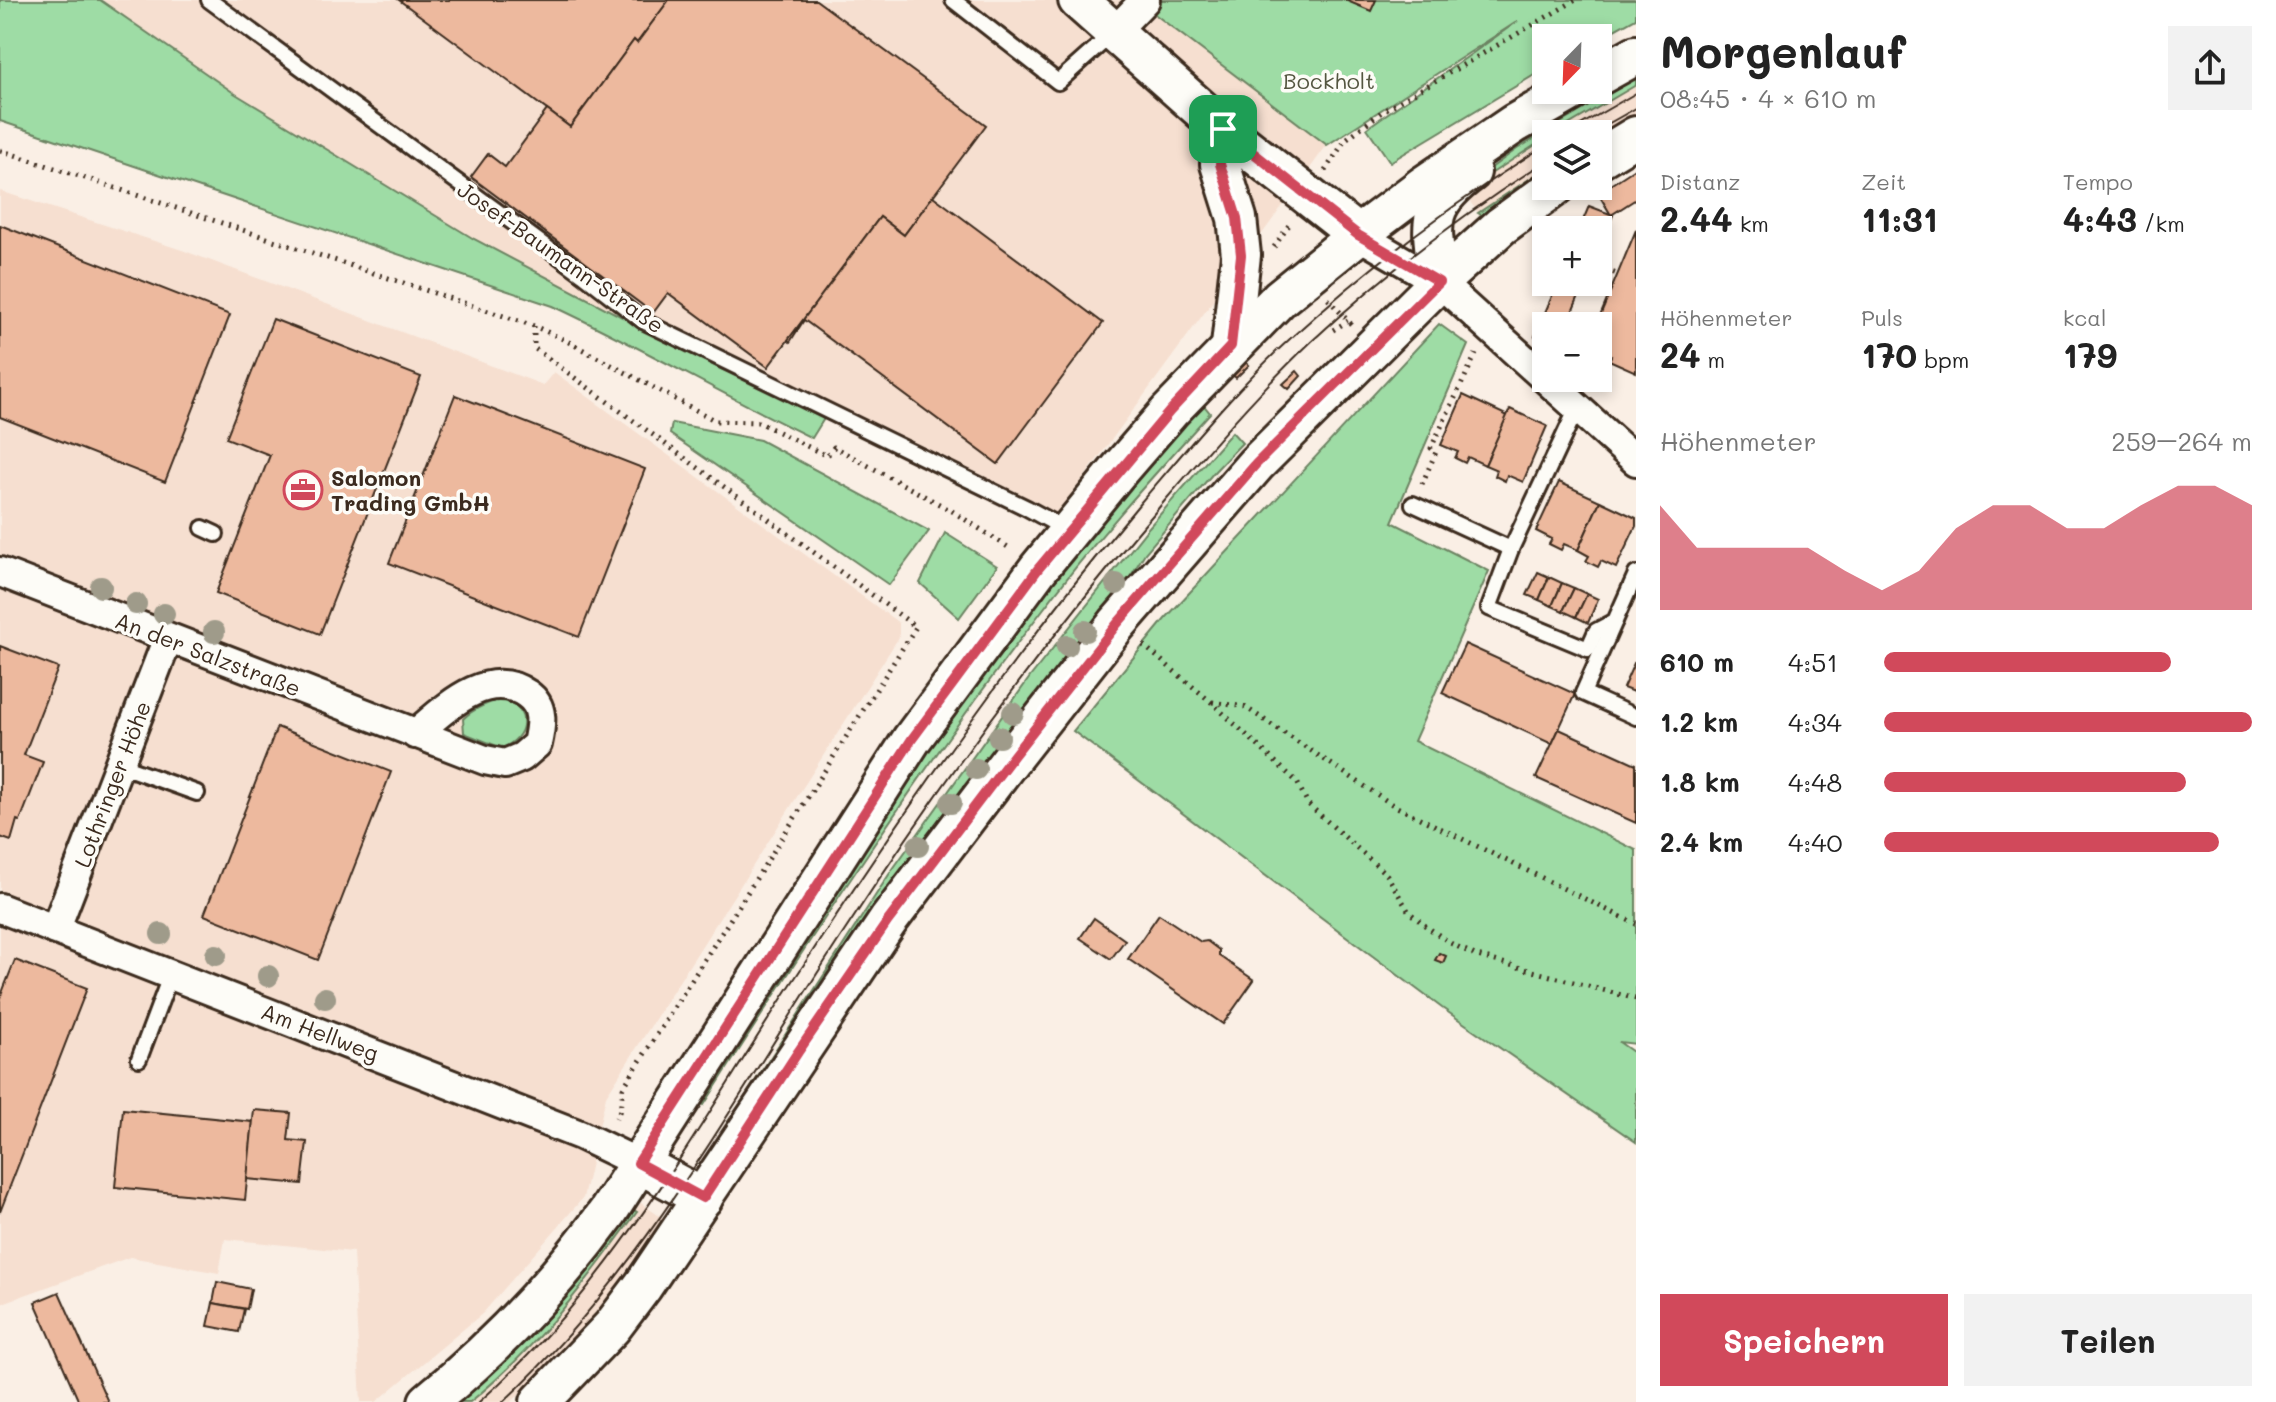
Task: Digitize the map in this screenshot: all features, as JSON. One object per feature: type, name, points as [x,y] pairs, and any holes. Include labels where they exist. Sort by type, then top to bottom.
[{"type":"main road","points":[[1078,0],[1223,129],[1358,235]]},
{"type":"main road","points":[[1612,68],[1636,55]]},
{"type":"main road","points":[[428,1402],[491,1348],[572,1262],[608,1212],[912,739],[1038,569],[1170,411],[1280,298],[1358,235],[1501,133],[1550,104]]},
{"type":"main road","points":[[1439,282],[1434,221],[1442,198],[1456,183],[1545,121],[1558,104]]},
{"type":"main road","points":[[1223,129],[1220,164],[1237,218],[1241,255],[1231,346]]},
{"type":"main road","points":[[1612,151],[1636,136]]},
{"type":"main road","points":[[540,1402],[612,1327],[703,1198],[888,921],[1117,624],[1256,464],[1361,334],[1439,282],[1501,226],[1537,200]]},
{"type":"main road","points":[[638,1163],[703,1198]]},
{"type":"street","points":[[1115,31],[1145,0]]},
{"type":"street","points":[[1358,235],[1439,282],[1636,461]]},
{"type":"street","name":"An der Salzstraße","points":[[0,572],[415,734]]},
{"type":"street","name":"Lothringer Höhe","points":[[55,930],[168,638]]},
{"type":"street","name":"Am Hellweg","points":[[0,908],[580,1135],[638,1163]]},
{"type":"lane","name":"Josef-Baumann-Straße","points":[[209,0],[643,321],[1014,502],[1069,532]]},
{"type":"lane","points":[[953,0],[1058,82],[1115,31]]},
{"type":"lane","points":[[1578,406],[1511,549],[1489,608],[1588,649],[1596,631],[1615,621]]},
{"type":"lane","points":[[1413,504],[1511,549]]},
{"type":"lane","points":[[1636,574],[1583,693],[1636,717]]},
{"type":"lane","points":[[119,765],[197,793]]},
{"type":"lane","points":[[139,1059],[171,974]]},
{"type":"path","points":[[1274,247],[1346,139],[1484,51],[1576,0]]},
{"type":"path","points":[[0,150],[534,326],[716,421],[758,422],[827,456],[834,447],[952,511],[1038,569]]},
{"type":"path","points":[[1612,272],[1617,274]]},
{"type":"path","points":[[1308,276],[1361,334]]},
{"type":"path","points":[[1413,504],[1436,452],[1431,448],[1481,343],[1472,311]]},
{"type":"path","points":[[534,326],[534,348],[916,627],[623,1088],[616,1118]]},
{"type":"path","points":[[1333,330],[1361,334]]},
{"type":"path","points":[[1117,624],[1211,702],[1297,782],[1308,804],[1387,875],[1409,912],[1427,927],[1477,956],[1636,999]]},
{"type":"path","points":[[1211,702],[1245,707],[1393,805],[1636,924]]},
{"type":"shaded area","points":[[100,0],[1136,0],[1327,145],[1047,528],[825,417],[719,368],[474,239],[234,93]]},
{"type":"shaded area","points":[[1636,85],[1636,115],[1612,130],[1612,120],[1577,120],[1604,104],[1612,104],[1612,99]]},
{"type":"shaded area","points":[[1532,147],[1532,177],[1478,213],[1464,193]]},
{"type":"shaded area","points":[[0,191],[182,250],[543,385],[554,372],[899,623],[899,637],[606,1096],[583,1198],[483,1313],[376,1402],[361,1402],[353,1252],[225,1239],[219,1273],[130,1257],[0,1304]]},
{"type":"shaded area","points":[[641,1203],[665,1220],[615,1290],[555,1361],[511,1402],[470,1402],[520,1356],[589,1279]]},
{"type":"green space","points":[[0,0],[100,0],[234,93],[474,239],[719,368],[825,417],[812,438],[553,306],[0,121]]},
{"type":"green space","name":"Bockholt","points":[[1136,0],[1636,0],[1636,18],[1612,31],[1612,24],[1532,24],[1532,76],[1390,162],[1367,128],[1518,21],[1327,145]]},
{"type":"green space","points":[[1636,78],[1636,85],[1612,99],[1612,92]]},
{"type":"green space","points":[[1592,104],[1604,104],[1577,120],[1566,120]]},
{"type":"green space","points":[[1532,140],[1532,147],[1466,190],[1465,187]]},
{"type":"green space","points":[[1532,177],[1532,182],[1483,216],[1478,213]]},
{"type":"green space","points":[[1439,324],[1468,345],[1392,522],[1489,571],[1414,741],[1636,850],[1636,1044],[1619,1042],[1636,1054],[1636,1142],[1442,1008],[1073,731],[1165,619]]},
{"type":"green space","points":[[1202,403],[1210,413],[1058,590],[950,735],[825,918],[704,1105],[696,1099],[841,875],[954,709],[1069,558]]},
{"type":"green space","points":[[672,423],[760,440],[929,531],[889,585],[670,434]]},
{"type":"green space","points":[[1232,432],[1242,443],[1145,553],[1104,619],[738,1126],[730,1120],[890,873],[1030,677],[1149,527]]},
{"type":"green space","points":[[945,533],[997,566],[959,618],[920,583]]},
{"type":"green space","points":[[506,699],[514,704],[523,718],[521,732],[510,744],[502,748],[464,733],[463,719],[467,715],[489,703]]},
{"type":"green space","points":[[631,1208],[637,1212],[539,1337],[470,1402],[447,1402]]},
{"type":"building","points":[[399,0],[669,0],[637,43],[634,40],[570,127]]},
{"type":"building","points":[[669,0],[816,0],[986,125],[904,235],[880,217],[768,367],[668,293],[653,313],[471,177],[488,154],[505,167],[547,110],[570,127],[634,40],[637,43]]},
{"type":"building","points":[[1345,0],[1376,0],[1371,11]]},
{"type":"building","points":[[1636,168],[1636,199],[1611,215],[1602,200],[1612,200],[1612,184]]},
{"type":"building","points":[[933,196],[1103,323],[998,464],[804,320],[790,342],[788,340],[880,217],[904,235]]},
{"type":"building","points":[[1589,206],[1613,215],[1612,217],[1585,216]]},
{"type":"building","points":[[0,225],[230,315],[165,482],[0,417]]},
{"type":"building","points":[[1636,230],[1636,372],[1612,361],[1612,312],[1602,312],[1608,296],[1612,296],[1612,288]]},
{"type":"building","points":[[1552,296],[1579,296],[1572,312],[1545,312]]},
{"type":"building","points":[[273,319],[421,377],[320,634],[216,593],[270,455],[226,438]]},
{"type":"building","points":[[1243,360],[1249,365],[1236,378],[1230,373]]},
{"type":"building","points":[[1297,371],[1301,376],[1289,389],[1283,384]]},
{"type":"building","points":[[455,395],[645,469],[579,637],[389,563]]},
{"type":"building","points":[[1463,395],[1508,416],[1485,465],[1468,457],[1465,463],[1455,458],[1458,452],[1441,445]]},
{"type":"building","points":[[1510,409],[1547,426],[1523,482],[1507,475],[1505,481],[1495,476],[1497,470],[1485,465]]},
{"type":"building","points":[[1559,482],[1600,501],[1578,550],[1564,544],[1561,550],[1549,544],[1552,539],[1536,531]]},
{"type":"building","points":[[1600,501],[1636,518],[1636,526],[1616,568],[1601,561],[1598,567],[1586,561],[1589,556],[1578,550]]},
{"type":"building","points":[[1538,572],[1549,577],[1539,600],[1527,595]]},
{"type":"building","points":[[1549,577],[1562,583],[1552,606],[1539,600]]},
{"type":"building","points":[[1562,583],[1574,588],[1563,611],[1552,606]]},
{"type":"building","points":[[1574,588],[1587,594],[1576,617],[1563,611]]},
{"type":"building","points":[[1587,594],[1598,599],[1588,623],[1576,617]]},
{"type":"building","points":[[1465,644],[1575,694],[1552,744],[1442,693]]},
{"type":"building","points":[[0,646],[58,668],[24,755],[43,762],[11,841],[0,837]]},
{"type":"building","points":[[1636,664],[1636,693],[1623,688]]},
{"type":"building","points":[[277,727],[391,772],[318,960],[204,915]]},
{"type":"building","points":[[1559,729],[1636,764],[1636,823],[1536,778]]},
{"type":"building","points":[[1159,914],[1201,942],[1207,941],[1219,950],[1219,956],[1254,980],[1223,1024],[1128,959]]},
{"type":"building","points":[[1094,918],[1125,940],[1111,959],[1080,938]]},
{"type":"building","points":[[1439,953],[1446,956],[1443,963],[1435,960]]},
{"type":"building","points":[[15,960],[87,988],[0,1212],[0,998]]},
{"type":"building","points":[[123,1109],[253,1122],[245,1200],[115,1187]]},
{"type":"building","points":[[254,1110],[291,1113],[288,1140],[307,1142],[302,1184],[247,1179]]},
{"type":"building","points":[[217,1282],[251,1289],[247,1309],[213,1303]]},
{"type":"building","points":[[59,1292],[108,1402],[79,1402],[35,1302]]},
{"type":"building","points":[[213,1303],[244,1309],[239,1332],[208,1326]]},
{"type":"tram line","points":[[1589,120],[1636,93]]},
{"type":"tram line","points":[[1612,122],[1636,108]]},
{"type":"tram line","points":[[479,1402],[528,1356],[614,1254],[920,793],[1049,616],[1141,502],[1214,417],[1293,336],[1415,235],[1532,154]]},
{"type":"tram line","points":[[503,1402],[602,1295],[646,1238],[918,821],[1036,659],[1119,555],[1235,421],[1312,341],[1425,246],[1532,170]]},
{"type":"place","name":"Salomon Trading GmbH","points":[[303,490]]},
{"type":"route","points":[[1223,129],[1358,235],[1439,282],[1256,464],[1117,624],[888,921],[703,1198],[638,1163],[912,739],[1038,569],[1170,411],[1231,346],[1241,255],[1237,218],[1220,164],[1223,129]]}]
